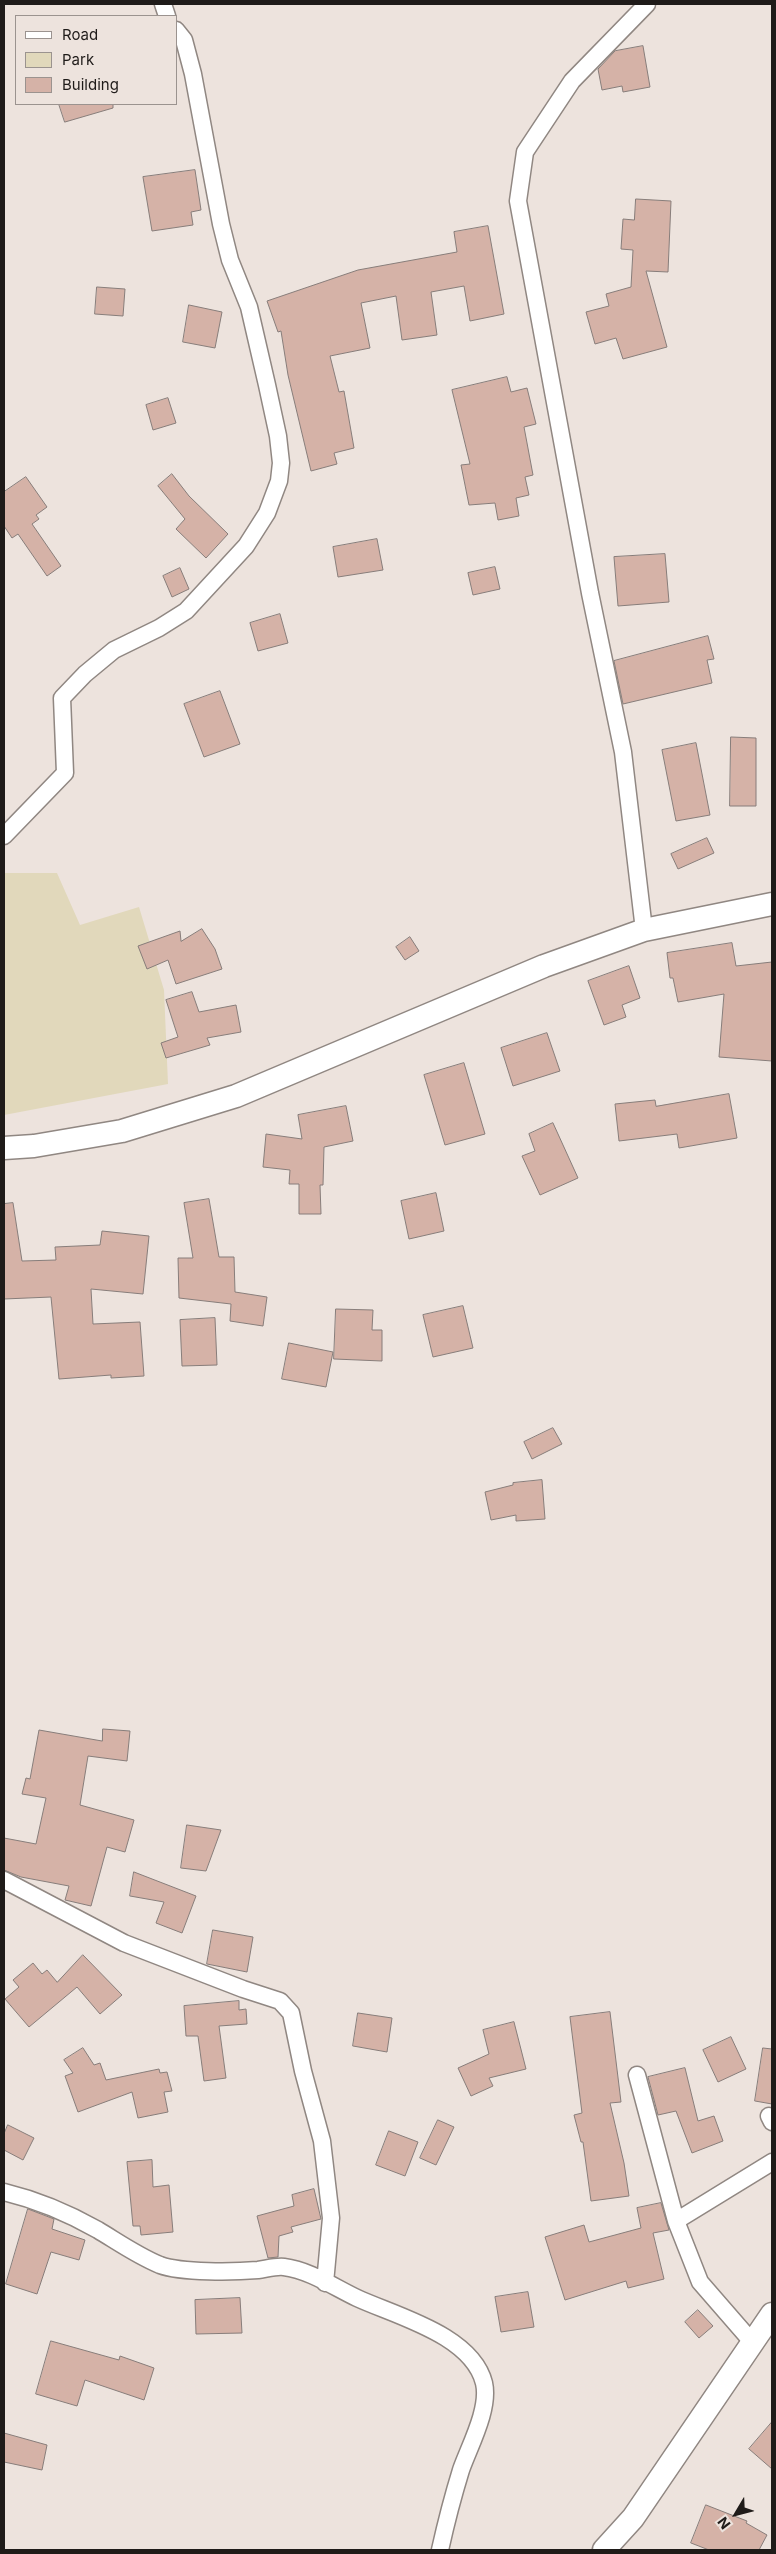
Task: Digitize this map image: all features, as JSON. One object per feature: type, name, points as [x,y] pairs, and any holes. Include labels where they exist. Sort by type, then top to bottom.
[{"type":"main road","points":[[4,1148],[34,1146],[122,1131],[236,1096],[544,966],[644,930],[772,904]]},
{"type":"main road","points":[[604,2550],[633,2518],[772,2314]]},
{"type":"street","points":[[644,930],[623,752],[590,593],[518,201],[525,152],[530,144],[572,81],[647,4]]},
{"type":"street","points":[[4,836],[64,773],[62,698],[85,674],[114,650],[137,637],[159,628],[186,611],[246,546],[267,513],[279,480],[281,463],[278,436],[267,385],[249,307],[230,260],[221,224],[193,74],[184,40],[178,32]]},
{"type":"street","points":[[4,1880],[124,1942],[243,1990],[280,2002],[291,2013],[303,2071],[322,2141],[331,2218],[325,2283]]},
{"type":"street","points":[[637,2075],[676,2221],[700,2282],[753,2343]]},
{"type":"street","points":[[676,2221],[772,2162]]},
{"type":"street","points":[[4,2192],[32,2198],[96,2229],[160,2265],[184,2270],[256,2270],[283,2267],[308,2274],[373,2305],[407,2317],[437,2333],[462,2350],[478,2370],[484,2384],[475,2439],[462,2468],[440,2550]]},
{"type":"green space","points":[[5,873],[57,873],[80,925],[139,907],[164,990],[168,1084],[4,1115]]},
{"type":"building","points":[[643,46],[650,87],[623,92],[622,86],[602,90],[598,69],[615,51]]},
{"type":"building","points":[[59,105],[113,105],[113,108],[65,122]]},
{"type":"building","points":[[195,170],[201,210],[191,212],[193,225],[152,231],[143,177]]},
{"type":"building","points":[[636,199],[671,201],[668,272],[646,271],[667,347],[623,359],[616,338],[595,344],[586,312],[609,306],[606,294],[631,287],[633,250],[621,249],[623,219],[634,220]]},
{"type":"building","points":[[488,226],[504,314],[470,321],[464,286],[431,292],[437,335],[402,340],[396,296],[361,303],[370,348],[330,356],[339,392],[344,391],[354,448],[334,453],[337,464],[311,471],[288,375],[281,331],[278,332],[267,301],[358,270],[457,252],[454,232]]},
{"type":"building","points":[[97,287],[125,289],[123,316],[95,314]]},
{"type":"building","points":[[189,305],[222,312],[215,348],[183,342]]},
{"type":"building","points":[[507,377],[511,392],[527,388],[536,424],[524,427],[533,475],[525,477],[529,495],[516,498],[519,516],[498,520],[495,503],[469,505],[461,465],[470,464],[452,390]]},
{"type":"building","points":[[168,398],[176,423],[153,430],[146,405]]},
{"type":"building","points":[[172,474],[189,496],[228,534],[206,558],[176,529],[185,519],[158,486]]},
{"type":"building","points":[[26,477],[47,507],[36,515],[39,519],[32,524],[61,566],[47,576],[18,534],[12,538],[4,526],[4,492]]},
{"type":"building","points":[[377,539],[383,570],[338,577],[333,547]]},
{"type":"building","points":[[665,554],[669,602],[618,606],[614,557]]},
{"type":"building","points":[[495,567],[500,589],[473,595],[468,573]]},
{"type":"building","points":[[180,568],[189,589],[172,597],[163,576]]},
{"type":"building","points":[[280,614],[288,643],[258,651],[250,623]]},
{"type":"building","points":[[708,636],[714,659],[707,660],[712,683],[623,704],[614,661]]},
{"type":"building","points":[[220,691],[240,744],[204,757],[184,704]]},
{"type":"building","points":[[731,737],[756,738],[756,806],[730,806]]},
{"type":"building","points":[[696,743],[710,815],[676,821],[662,750]]},
{"type":"building","points":[[707,838],[714,853],[678,869],[671,854]]},
{"type":"building","points":[[202,929],[215,949],[222,969],[176,984],[168,960],[147,969],[138,946],[180,931],[181,941]]},
{"type":"building","points":[[410,937],[419,951],[405,960],[396,947]]},
{"type":"building","points":[[732,943],[736,966],[772,962],[772,1061],[719,1057],[724,994],[678,1002],[673,978],[670,978],[667,953]]},
{"type":"building","points":[[629,966],[640,998],[622,1005],[626,1017],[604,1025],[588,981]]},
{"type":"building","points":[[192,992],[199,1012],[236,1005],[241,1032],[207,1038],[210,1045],[166,1058],[161,1043],[178,1037],[166,1000]]},
{"type":"building","points":[[547,1033],[560,1071],[513,1086],[501,1048]]},
{"type":"building","points":[[464,1063],[485,1134],[445,1145],[424,1075]]},
{"type":"building","points":[[729,1094],[737,1138],[679,1148],[677,1134],[619,1141],[615,1104],[655,1100],[656,1106]]},
{"type":"building","points":[[346,1106],[353,1141],[324,1147],[323,1185],[320,1185],[321,1214],[299,1214],[299,1184],[289,1184],[290,1170],[263,1167],[266,1134],[302,1139],[298,1115]]},
{"type":"building","points":[[553,1123],[578,1178],[540,1195],[522,1156],[535,1151],[529,1134]]},
{"type":"building","points":[[436,1193],[444,1231],[409,1239],[401,1201]]},
{"type":"building","points":[[209,1199],[219,1257],[234,1257],[235,1292],[267,1297],[263,1326],[230,1321],[231,1304],[179,1298],[178,1258],[193,1258],[184,1203]]},
{"type":"building","points":[[13,1203],[22,1261],[56,1260],[55,1247],[100,1245],[102,1231],[149,1236],[143,1294],[91,1289],[93,1324],[140,1322],[144,1376],[111,1378],[111,1375],[59,1379],[51,1297],[4,1299],[4,1204]]},
{"type":"building","points":[[463,1306],[473,1348],[433,1357],[423,1315]]},
{"type":"building","points":[[336,1309],[373,1310],[372,1330],[382,1330],[382,1361],[334,1359]]},
{"type":"building","points":[[215,1318],[217,1365],[182,1366],[180,1320]]},
{"type":"building","points":[[289,1343],[333,1352],[326,1387],[282,1379]]},
{"type":"building","points":[[553,1428],[562,1444],[532,1459],[524,1442]]},
{"type":"building","points":[[542,1480],[545,1519],[516,1521],[516,1515],[491,1520],[485,1492],[513,1485],[513,1483]]},
{"type":"building","points":[[103,1729],[130,1731],[127,1761],[88,1756],[80,1805],[134,1820],[125,1852],[107,1847],[91,1906],[65,1900],[69,1886],[21,1877],[4,1870],[4,1838],[36,1844],[46,1798],[22,1794],[26,1778],[30,1779],[39,1730],[102,1741]]},
{"type":"building","points":[[187,1825],[221,1830],[206,1871],[181,1868]]},
{"type":"building","points":[[134,1872],[196,1896],[182,1933],[156,1923],[164,1902],[130,1896]]},
{"type":"building","points":[[213,1930],[253,1937],[247,1972],[207,1964]]},
{"type":"building","points":[[83,1955],[122,1995],[100,2014],[77,1987],[29,2027],[5,1999],[19,1987],[13,1980],[33,1963],[42,1974],[47,1970],[57,1982]]},
{"type":"building","points":[[239,2001],[239,2010],[246,2009],[247,2024],[219,2026],[226,2078],[204,2081],[198,2036],[186,2036],[184,2006]]},
{"type":"building","points":[[610,2012],[621,2102],[610,2103],[624,2163],[629,2196],[591,2201],[583,2142],[581,2142],[574,2115],[582,2113],[570,2017]]},
{"type":"building","points":[[358,2013],[392,2018],[387,2052],[353,2046]]},
{"type":"building","points":[[514,2022],[526,2069],[489,2078],[493,2086],[471,2096],[458,2068],[489,2054],[483,2030]]},
{"type":"building","points":[[731,2037],[746,2069],[718,2082],[703,2050]]},
{"type":"building","points":[[83,2048],[94,2065],[100,2063],[106,2080],[159,2069],[160,2073],[167,2072],[172,2091],[164,2092],[168,2112],[138,2118],[132,2092],[78,2112],[65,2076],[73,2073],[64,2060]]},
{"type":"building","points":[[763,2048],[772,2049],[772,2104],[755,2101]]},
{"type":"building","points":[[685,2068],[698,2121],[714,2116],[723,2141],[692,2153],[676,2111],[658,2115],[648,2077]]},
{"type":"building","points":[[438,2120],[454,2127],[436,2165],[420,2158]]},
{"type":"building","points":[[8,2125],[34,2138],[23,2160],[4,2150],[4,2134]]},
{"type":"building","points":[[389,2131],[418,2142],[405,2176],[376,2165]]},
{"type":"building","points":[[152,2160],[153,2187],[169,2185],[173,2232],[141,2235],[140,2226],[133,2226],[127,2162]]},
{"type":"building","points":[[314,2189],[321,2219],[291,2227],[293,2232],[279,2236],[278,2257],[268,2258],[257,2216],[294,2206],[292,2195]]},
{"type":"building","points":[[661,2203],[669,2230],[653,2233],[664,2279],[628,2288],[626,2281],[565,2300],[545,2237],[584,2225],[589,2242],[641,2228],[637,2208]]},
{"type":"building","points":[[28,2209],[54,2219],[52,2229],[85,2240],[79,2260],[51,2252],[37,2294],[6,2284]]},
{"type":"building","points":[[528,2292],[534,2327],[501,2332],[495,2297]]},
{"type":"building","points":[[240,2298],[242,2333],[196,2334],[195,2300]]},
{"type":"building","points":[[698,2310],[713,2326],[699,2338],[685,2322]]},
{"type":"building","points":[[51,2341],[119,2360],[120,2356],[154,2368],[144,2400],[85,2380],[77,2406],[36,2394]]},
{"type":"building","points":[[772,2422],[772,2469],[749,2449]]},
{"type":"building","points":[[4,2433],[47,2445],[42,2470],[4,2462]]},
{"type":"building","points":[[706,2505],[747,2521],[746,2523],[767,2535],[759,2550],[709,2550],[691,2543]]}]
